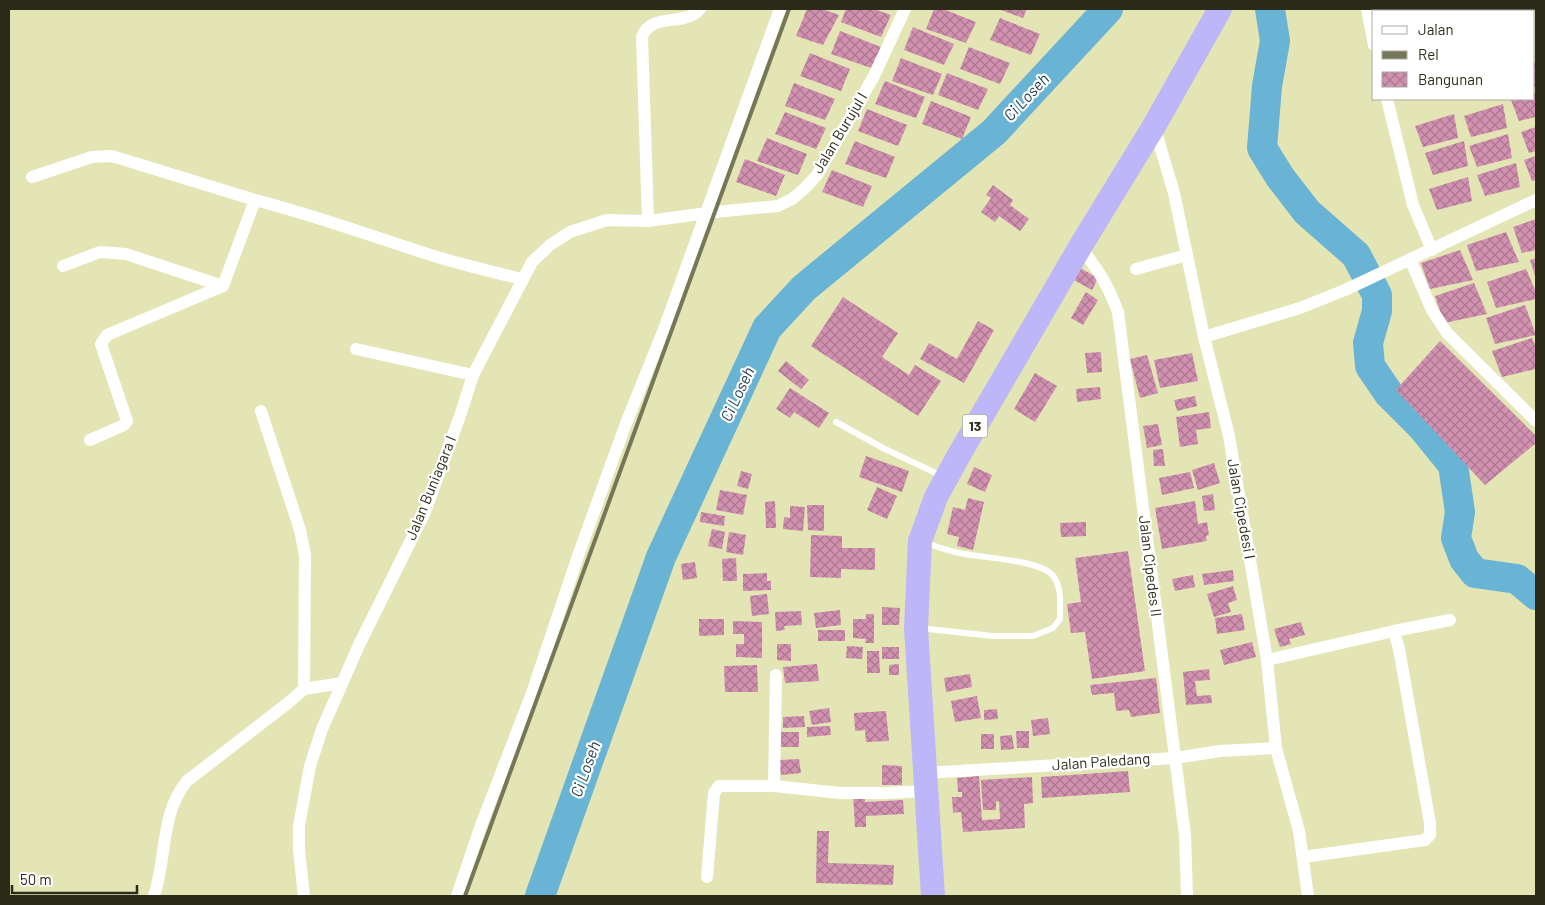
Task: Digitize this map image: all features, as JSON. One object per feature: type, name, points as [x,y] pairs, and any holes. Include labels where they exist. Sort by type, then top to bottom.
[{"type":"highway","name":"13","points":[[933,896],[916,628],[920,541],[931,510],[946,478],[1080,247],[1154,126],[1220,9]]},
{"type":"street","points":[[648,221],[642,37],[644,30],[650,24],[693,16],[700,9]]},
{"type":"street","points":[[458,896],[480,828],[517,734],[625,426],[664,329],[780,9]]},
{"type":"street","name":"Jalan Burujul I","points":[[706,213],[778,206],[792,199],[804,189],[817,174],[874,76],[905,9]]},
{"type":"street","points":[[1367,9],[1372,35]]},
{"type":"street","points":[[1387,100],[1413,205],[1432,250]]},
{"type":"street","name":"Jalan Cipedesi I","points":[[1154,126],[1174,192],[1204,337],[1229,436],[1267,660],[1276,748],[1299,830],[1308,896]]},
{"type":"street","points":[[32,177],[92,156],[112,156],[385,238],[434,256],[522,280]]},
{"type":"street","points":[[90,440],[124,425],[127,421],[101,344],[104,337],[223,286],[255,200]]},
{"type":"street","points":[[1204,337],[1300,308],[1345,290],[1536,200]]},
{"type":"street","name":"Jalan Buniagara I","points":[[304,896],[299,850],[299,826],[310,766],[322,729],[359,645],[425,512],[473,375],[532,262],[550,245],[570,232],[607,220],[648,221],[706,213]]},
{"type":"street","name":"Jalan Cipedes II","points":[[1080,247],[1096,267],[1109,288],[1118,312],[1185,835],[1187,896]]},
{"type":"street","points":[[63,266],[100,252],[126,254],[223,286]]},
{"type":"street","points":[[1136,269],[1187,254]]},
{"type":"street","points":[[1410,259],[1432,310],[1447,333],[1536,421]]},
{"type":"street","points":[[356,349],[473,375]]},
{"type":"street","points":[[261,411],[300,530],[305,555],[304,688]]},
{"type":"street","points":[[1267,660],[1450,620]]},
{"type":"street","points":[[1303,856],[1424,840],[1430,835],[1430,823],[1409,703],[1394,631]]},
{"type":"street","points":[[774,786],[776,676]]},
{"type":"street","points":[[154,896],[171,807],[178,792],[187,781],[288,703],[304,688],[342,682]]},
{"type":"street","name":"Jalan Paledang","points":[[707,877],[714,793],[716,789],[722,786],[774,786],[840,793],[886,793],[926,782],[1175,758],[1220,751],[1276,748]]},
{"type":"lane","points":[[836,422],[882,448],[946,478]]},
{"type":"lane","points":[[916,628],[993,636],[1033,636],[1053,628],[1060,619],[1059,588],[1053,576],[1047,570],[1032,564],[942,549],[920,541]]},
{"type":"building","points":[[807,9],[822,9],[839,15],[823,45],[796,36]]},
{"type":"building","points":[[846,9],[874,9],[891,15],[881,37],[841,22]]},
{"type":"building","points":[[934,9],[943,9],[976,22],[966,43],[926,29]]},
{"type":"building","points":[[998,9],[1027,9],[1023,18]]},
{"type":"building","points":[[1393,9],[1419,9],[1415,10]]},
{"type":"building","points":[[1513,9],[1528,9],[1528,10],[1510,10]]},
{"type":"building","points":[[1000,18],[1040,34],[1031,55],[990,40]]},
{"type":"building","points":[[913,27],[954,44],[944,65],[904,50]]},
{"type":"building","points":[[840,31],[881,47],[871,68],[831,54]]},
{"type":"building","points":[[969,47],[1010,63],[1000,84],[960,69]]},
{"type":"building","points":[[810,53],[850,69],[841,91],[800,76]]},
{"type":"building","points":[[901,58],[942,74],[933,95],[892,81]]},
{"type":"building","points":[[1536,61],[1535,86],[1535,62]]},
{"type":"building","points":[[947,73],[988,89],[978,110],[938,95]]},
{"type":"building","points":[[885,81],[925,97],[916,118],[875,104]]},
{"type":"building","points":[[794,83],[835,99],[825,120],[785,106]]},
{"type":"building","points":[[1535,92],[1536,117],[1519,121],[1511,100],[1535,100]]},
{"type":"building","points":[[931,101],[971,117],[962,139],[922,124]]},
{"type":"building","points":[[1503,104],[1507,128],[1471,137],[1464,116]]},
{"type":"building","points":[[867,109],[907,125],[898,146],[858,131]]},
{"type":"building","points":[[785,112],[826,128],[816,149],[775,134]]},
{"type":"building","points":[[1454,114],[1458,138],[1423,147],[1415,126]]},
{"type":"building","points":[[1536,127],[1536,151],[1529,153],[1521,132]]},
{"type":"building","points":[[1508,134],[1512,158],[1477,167],[1469,146]]},
{"type":"building","points":[[767,138],[807,154],[798,175],[757,161]]},
{"type":"building","points":[[855,141],[895,157],[886,178],[845,164]]},
{"type":"building","points":[[1464,141],[1468,166],[1433,175],[1425,153]]},
{"type":"building","points":[[1536,156],[1536,180],[1532,181],[1524,160]]},
{"type":"building","points":[[745,159],[785,175],[776,196],[736,182]]},
{"type":"building","points":[[1516,163],[1520,187],[1485,196],[1477,175]]},
{"type":"building","points":[[832,170],[872,186],[863,207],[822,192]]},
{"type":"building","points":[[1468,177],[1472,201],[1437,210],[1429,189]]},
{"type":"building","points":[[993,185],[1013,200],[1010,205],[1029,219],[1020,231],[999,216],[995,222],[981,212],[991,198],[986,195]]},
{"type":"building","points":[[1536,219],[1536,250],[1522,253],[1513,227]]},
{"type":"building","points":[[1506,232],[1519,262],[1476,271],[1467,245]]},
{"type":"building","points":[[1460,250],[1473,280],[1430,289],[1421,263]]},
{"type":"building","points":[[1536,258],[1536,279],[1530,260]]},
{"type":"building","points":[[1080,268],[1098,278],[1092,290],[1074,280]]},
{"type":"building","points":[[1526,269],[1536,292],[1536,299],[1496,308],[1487,282]]},
{"type":"building","points":[[1474,283],[1487,314],[1444,323],[1435,296]]},
{"type":"building","points":[[1086,292],[1098,300],[1083,325],[1071,318]]},
{"type":"building","points":[[843,297],[898,333],[882,357],[909,375],[915,365],[941,381],[918,416],[811,346]]},
{"type":"building","points":[[1525,305],[1536,335],[1495,344],[1486,318]]},
{"type":"building","points":[[978,321],[994,330],[964,383],[920,359],[929,343],[957,359]]},
{"type":"building","points":[[1532,338],[1536,348],[1536,369],[1502,377],[1492,351]]},
{"type":"building","points":[[1440,341],[1536,436],[1536,443],[1485,485],[1396,390]]},
{"type":"building","points":[[1101,352],[1102,372],[1087,373],[1085,353]]},
{"type":"building","points":[[1192,353],[1198,381],[1160,388],[1154,360]]},
{"type":"building","points":[[1147,355],[1158,393],[1140,398],[1130,359]]},
{"type":"building","points":[[786,361],[809,380],[801,389],[778,371]]},
{"type":"building","points":[[1035,373],[1057,386],[1035,422],[1014,409]]},
{"type":"building","points":[[1100,387],[1101,399],[1077,402],[1076,389]]},
{"type":"building","points":[[790,388],[829,413],[819,428],[794,412],[790,418],[776,409]]},
{"type":"building","points":[[1195,396],[1197,406],[1177,411],[1174,400]]},
{"type":"building","points":[[1209,412],[1211,428],[1196,430],[1198,444],[1180,447],[1176,417]]},
{"type":"building","points":[[1158,424],[1162,445],[1147,448],[1143,426]]},
{"type":"building","points":[[1163,449],[1165,466],[1154,466],[1153,450]]},
{"type":"building","points":[[866,456],[909,471],[902,492],[859,477]]},
{"type":"building","points":[[1214,463],[1220,483],[1198,490],[1192,470]]},
{"type":"building","points":[[974,467],[992,475],[985,492],[967,484]]},
{"type":"building","points":[[741,471],[752,474],[748,489],[737,486]]},
{"type":"building","points":[[1190,472],[1194,488],[1162,495],[1159,478]]},
{"type":"building","points":[[877,487],[897,496],[887,519],[867,510]]},
{"type":"building","points":[[720,490],[747,495],[743,515],[716,510]]},
{"type":"building","points":[[1213,494],[1215,510],[1204,511],[1202,496]]},
{"type":"building","points":[[968,498],[984,502],[973,550],[957,546],[959,537],[947,534],[953,507],[965,510]]},
{"type":"building","points":[[775,501],[776,528],[766,528],[765,502]]},
{"type":"building","points":[[1195,501],[1198,524],[1207,522],[1209,535],[1206,536],[1207,541],[1162,549],[1155,508]]},
{"type":"building","points":[[807,505],[824,505],[824,531],[808,530]]},
{"type":"building","points":[[790,506],[805,507],[803,531],[783,529],[784,517],[790,518]]},
{"type":"building","points":[[701,512],[725,516],[724,526],[700,522]]},
{"type":"building","points":[[1086,522],[1086,536],[1061,537],[1060,523]]},
{"type":"building","points":[[712,529],[725,532],[722,549],[708,546]]},
{"type":"building","points":[[729,532],[746,535],[743,555],[726,552]]},
{"type":"building","points":[[811,535],[842,536],[842,548],[875,548],[875,570],[841,569],[841,578],[810,577]]},
{"type":"building","points":[[1128,551],[1145,671],[1092,679],[1085,632],[1071,633],[1067,604],[1081,602],[1075,558]]},
{"type":"building","points":[[736,558],[737,581],[723,581],[722,559]]},
{"type":"building","points":[[695,562],[697,578],[683,580],[681,564]]},
{"type":"building","points":[[1233,570],[1234,581],[1204,585],[1202,574]]},
{"type":"building","points":[[767,573],[767,581],[771,581],[771,590],[743,591],[743,574]]},
{"type":"building","points":[[1193,575],[1195,587],[1175,591],[1172,579]]},
{"type":"building","points":[[1233,586],[1237,600],[1228,603],[1231,612],[1214,617],[1207,594]]},
{"type":"building","points":[[767,594],[769,614],[752,616],[750,596]]},
{"type":"building","points":[[882,607],[900,608],[899,625],[882,625]]},
{"type":"building","points":[[840,610],[841,625],[816,628],[814,613]]},
{"type":"building","points":[[801,611],[802,625],[784,626],[785,630],[776,631],[775,612]]},
{"type":"building","points":[[866,614],[874,614],[874,643],[865,643],[866,639],[853,638],[853,619],[866,619]]},
{"type":"building","points":[[1242,614],[1245,630],[1217,634],[1215,618]]},
{"type":"building","points":[[699,619],[724,619],[724,635],[699,636]]},
{"type":"building","points":[[733,621],[762,622],[762,658],[736,657],[736,644],[744,644],[744,634],[733,634]]},
{"type":"building","points":[[1301,622],[1305,635],[1289,639],[1291,644],[1280,647],[1274,629]]},
{"type":"building","points":[[818,630],[845,630],[845,641],[818,641]]},
{"type":"building","points":[[1252,642],[1256,657],[1224,665],[1220,650]]},
{"type":"building","points":[[777,644],[791,644],[791,661],[777,660]]},
{"type":"building","points":[[847,646],[863,647],[862,659],[846,658]]},
{"type":"building","points":[[882,647],[899,647],[899,659],[882,659]]},
{"type":"building","points":[[867,651],[879,651],[880,673],[867,673]]},
{"type":"building","points":[[817,664],[819,681],[785,683],[783,667]]},
{"type":"building","points":[[899,664],[899,675],[889,675],[889,665]]},
{"type":"building","points":[[757,665],[758,692],[725,692],[724,666]]},
{"type":"building","points":[[1209,669],[1210,680],[1195,681],[1197,696],[1211,695],[1212,703],[1186,705],[1183,672]]},
{"type":"building","points":[[970,674],[972,687],[946,692],[944,678]]},
{"type":"building","points":[[1156,678],[1160,713],[1131,717],[1129,710],[1116,711],[1114,693],[1092,695],[1090,685]]},
{"type":"building","points":[[977,696],[981,718],[955,722],[951,701]]},
{"type":"building","points":[[829,708],[831,722],[812,725],[809,711]]},
{"type":"building","points":[[997,709],[998,719],[984,720],[984,710]]},
{"type":"building","points":[[886,711],[889,741],[866,742],[865,730],[855,731],[854,713]]},
{"type":"building","points":[[804,716],[805,727],[783,728],[783,717]]},
{"type":"building","points":[[1048,718],[1050,734],[1033,736],[1031,720]]},
{"type":"building","points":[[830,726],[831,735],[807,737],[807,727]]},
{"type":"building","points":[[1016,731],[1029,731],[1029,748],[1017,748]]},
{"type":"building","points":[[781,732],[799,732],[799,747],[781,747]]},
{"type":"building","points":[[981,734],[994,734],[994,749],[981,749]]},
{"type":"building","points":[[1012,735],[1014,749],[1001,750],[1000,736]]},
{"type":"building","points":[[799,759],[801,773],[781,775],[779,760]]},
{"type":"building","points":[[882,765],[902,766],[902,785],[882,785]]},
{"type":"building","points":[[1128,771],[1130,792],[1042,798],[1041,777]]},
{"type":"building","points":[[979,776],[982,820],[1000,819],[999,801],[996,802],[996,810],[983,810],[981,780],[1032,777],[1033,803],[1024,804],[1025,828],[963,832],[961,812],[953,813],[952,797],[962,797],[962,792],[958,792],[957,778]]},
{"type":"building","points":[[853,794],[865,794],[865,802],[903,800],[904,814],[866,816],[866,827],[855,827]]},
{"type":"building","points":[[817,831],[829,831],[828,863],[894,865],[893,885],[816,883]]},
{"type":"waterway","name":"Ci Loseh","points":[[540,896],[661,557],[767,328],[804,288],[994,132],[1108,9]]},
{"type":"waterway","points":[[1270,9],[1275,41],[1267,86],[1262,148],[1280,177],[1307,212],[1356,255],[1377,295],[1377,311],[1368,343],[1370,366],[1389,394],[1423,428],[1453,465],[1460,512],[1456,538],[1464,559],[1475,573],[1517,579],[1536,595]]},
{"type":"railway","points":[[465,896],[789,9]]}]
